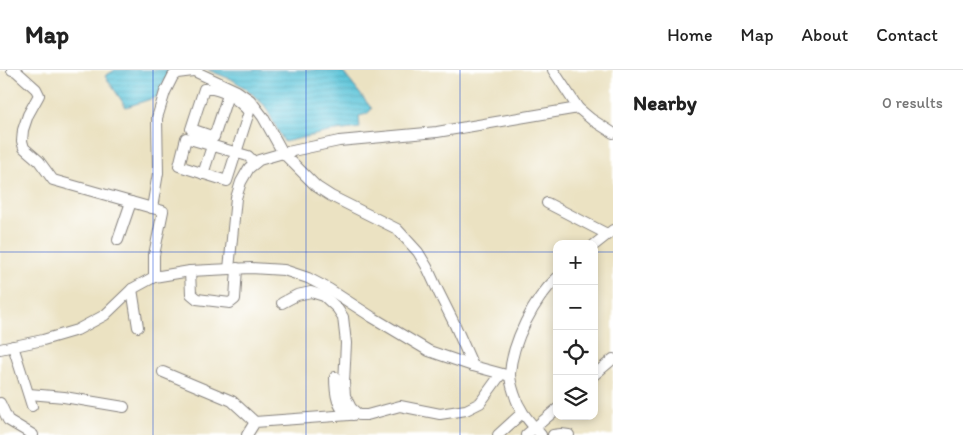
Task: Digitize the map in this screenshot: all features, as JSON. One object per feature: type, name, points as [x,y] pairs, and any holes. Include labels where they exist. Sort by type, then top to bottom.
[{"type":"street","points":[[12,70],[16,70],[39,94],[28,115],[22,140],[24,148],[39,161],[53,180],[163,211],[154,255],[154,277]]},
{"type":"street","points":[[553,70],[578,108],[591,119],[613,132]]},
{"type":"street","points":[[152,208],[158,173],[157,118],[159,110],[173,76],[177,73],[192,71],[237,91],[250,100],[263,118],[283,153],[317,187],[397,229],[418,252],[427,267],[473,366]]},
{"type":"street","points":[[228,95],[214,137],[191,129],[204,89],[211,88],[228,95],[242,104],[249,112],[236,152],[227,181],[179,166],[186,138],[236,152],[248,156],[255,163]]},
{"type":"street","points":[[190,271],[191,294],[197,299],[230,303],[235,298],[233,268],[236,198],[241,182],[249,168],[259,160],[339,141],[437,132],[578,108]]},
{"type":"street","points":[[203,174],[212,146]]},
{"type":"street","points":[[118,240],[131,202]]},
{"type":"street","points":[[547,203],[610,232],[598,242]]},
{"type":"street","points":[[0,348],[43,340],[77,330],[105,314],[132,289],[154,277],[190,271],[251,268],[284,270],[308,278],[429,351],[506,375]]},
{"type":"street","points":[[163,372],[232,401],[255,422],[367,415],[400,406],[440,414],[466,410],[480,403],[506,375],[531,311],[553,282]]},
{"type":"street","points":[[132,289],[138,327]]},
{"type":"street","points":[[282,303],[297,295],[311,292],[324,296],[337,308],[343,317]]},
{"type":"street","points":[[344,298],[343,317],[346,343],[345,396],[354,415]]},
{"type":"street","points":[[13,346],[32,406]]},
{"type":"street","points":[[595,375],[613,359]]},
{"type":"street","points":[[506,375],[522,413],[538,432]]},
{"type":"street","points":[[334,377],[337,399],[342,409],[354,415]]},
{"type":"street","points":[[29,394],[64,397],[124,407]]},
{"type":"street","points":[[0,403],[8,420],[33,435]]},
{"type":"street","points":[[498,435],[522,413]]},
{"type":"street","points":[[526,435],[538,432],[553,414]]},
{"type":"street","points":[[247,435],[255,422]]},
{"type":"street","points":[[553,435],[569,435]]},
{"type":"water","points":[[115,70],[170,70],[157,97],[126,107],[105,76]]},
{"type":"water","points":[[208,70],[341,70],[372,109],[367,114],[359,116],[360,128],[328,132],[284,142],[265,106],[248,90],[233,80]]}]
